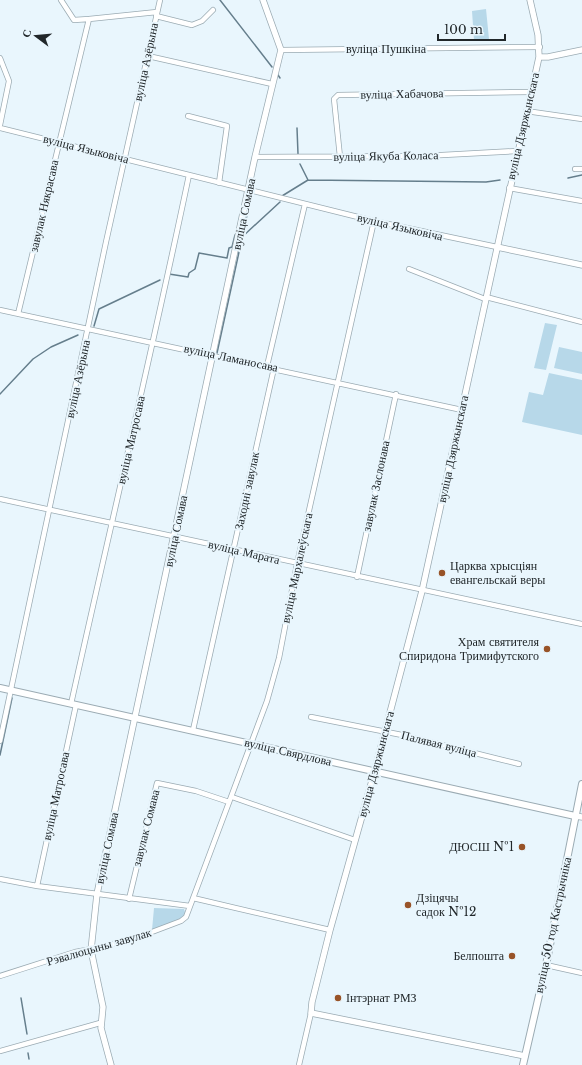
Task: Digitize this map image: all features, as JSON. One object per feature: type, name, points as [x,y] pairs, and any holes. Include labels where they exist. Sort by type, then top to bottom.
[{"type":"main road","name":"вуліца Свярдлова","points":[[0,688],[73,705],[136,717],[579,817]]},
{"type":"main road","name":"вуліца 50 год Кастрычніка","points":[[523,1065],[579,817],[582,784]]},
{"type":"street","points":[[61,0],[74,20],[89,19]]},
{"type":"street","name":"вуліца Азёрына","points":[[0,741],[160,0]]},
{"type":"street","points":[[263,0],[281,50]]},
{"type":"street","name":"вуліца Дзяржынскага","points":[[311,1013],[312,1002],[330,930],[386,731],[422,591],[509,188],[539,57],[540,47],[530,0]]},
{"type":"street","name":"вуліца Азёрына","points":[[89,19],[157,14],[192,25],[202,21],[214,10]]},
{"type":"street","name":"завулак Някрасава","points":[[18,314],[89,19]]},
{"type":"street","name":"вуліца Пушкіна","points":[[281,50],[540,47]]},
{"type":"street","name":"вуліца Сомава","points":[[111,1065],[100,1023],[102,1007],[91,950],[97,894],[214,355],[255,156],[281,50]]},
{"type":"street","points":[[539,57],[548,57],[582,50]]},
{"type":"street","points":[[148,56],[272,84]]},
{"type":"street","points":[[0,58],[9,81],[0,125]]},
{"type":"street","name":"вуліца Хабачова","points":[[340,158],[334,99],[338,95],[531,92]]},
{"type":"street","points":[[526,111],[582,119]]},
{"type":"street","points":[[188,116],[227,126],[219,183]]},
{"type":"street","name":"вуліца Языковіча","points":[[0,128],[374,221],[582,265]]},
{"type":"street","name":"вуліца Якуба Коласа","points":[[255,156],[340,158],[424,156],[518,151]]},
{"type":"street","points":[[575,169],[582,169]]},
{"type":"street","name":"вуліца Матросава","points":[[37,886],[111,522],[154,342],[189,176]]},
{"type":"street","points":[[509,188],[582,201]]},
{"type":"street","points":[[267,366],[305,204]]},
{"type":"street","name":"вуліца Мархалеўскага","points":[[190,906],[252,744],[267,701],[279,658],[297,564],[374,221]]},
{"type":"street","points":[[410,268],[485,298],[582,322]]},
{"type":"street","name":"вуліца Ламаносава","points":[[0,310],[88,330],[154,342],[267,366],[462,410]]},
{"type":"street","name":"Заходні завулак","points":[[193,730],[232,553],[235,549],[274,368]]},
{"type":"street","name":"завулак Заслонава","points":[[357,577],[396,394]]},
{"type":"street","name":"вуліца Марата","points":[[0,499],[235,549],[422,591],[582,624]]},
{"type":"street","name":"Палявая вуліца","points":[[311,717],[386,731],[519,764]]},
{"type":"street","name":"завулак Сомава","points":[[129,899],[157,783],[196,791],[230,802]]},
{"type":"street","points":[[232,796],[355,840]]},
{"type":"street","points":[[0,879],[37,886],[190,906]]},
{"type":"street","points":[[193,898],[330,930]]},
{"type":"street","name":"Рэвалюцыны завулак","points":[[0,976],[75,952],[91,950],[144,935],[181,921],[186,917],[190,906]]},
{"type":"street","points":[[546,965],[582,973]]},
{"type":"street","points":[[299,1065],[311,1013],[525,1056]]},
{"type":"street","points":[[0,1051],[100,1023]]},
{"type":"shaded area","points":[[486,9],[489,39],[474,40],[472,11]]},
{"type":"shaded area","points":[[545,323],[557,325],[546,370],[534,368]]},
{"type":"shaded area","points":[[559,347],[582,352],[582,374],[554,368]]},
{"type":"shaded area","points":[[549,373],[582,380],[582,435],[522,422],[529,392],[543,395]]},
{"type":"shaded area","points":[[154,908],[184,909],[185,912],[183,918],[152,930]]},
{"type":"waterway","points":[[220,0],[272,67]]},
{"type":"waterway","points":[[297,128],[298,154]]},
{"type":"waterway","points":[[300,164],[308,180],[486,182],[500,180]]},
{"type":"waterway","points":[[568,178],[582,175]]},
{"type":"waterway","points":[[282,196],[308,180]]},
{"type":"waterway","points":[[217,353],[251,197]]},
{"type":"waterway","points":[[242,237],[280,202]]},
{"type":"waterway","points":[[169,274],[188,277],[189,273],[195,269],[199,253],[227,258],[229,248],[232,247],[235,235]]},
{"type":"waterway","points":[[94,326],[99,309],[160,280]]},
{"type":"waterway","points":[[0,394],[33,359],[51,347],[78,335]]},
{"type":"waterway","points":[[0,755],[12,698]]},
{"type":"waterway","points":[[21,998],[27,1034]]},
{"type":"waterway","points":[[28,1053],[29,1059]]},
{"type":"place","name":"Царква хрысціян евангельскай веры","points":[[442,573]]},
{"type":"place","name":"Храм святителя Спиридона Тримифутского","points":[[547,649]]},
{"type":"place","name":"ДЮСШ №1","points":[[522,847]]},
{"type":"place","name":"Дзіцячы садок №12","points":[[408,905]]},
{"type":"place","name":"Белпошта","points":[[512,956]]},
{"type":"place","name":"Інтэрнат РМЗ","points":[[338,998]]}]
